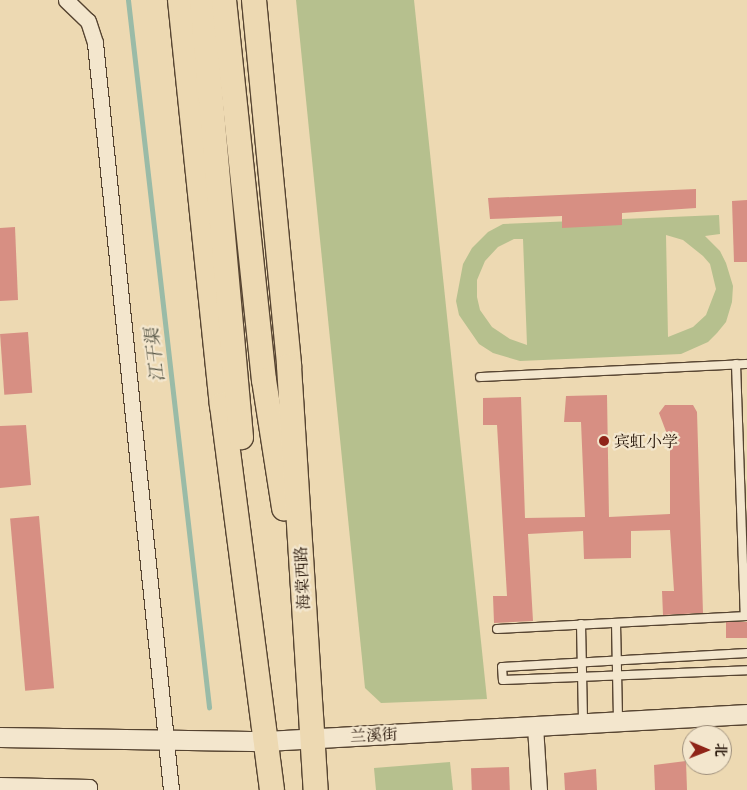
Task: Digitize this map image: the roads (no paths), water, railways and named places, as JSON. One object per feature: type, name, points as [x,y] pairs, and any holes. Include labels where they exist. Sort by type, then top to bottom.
[{"type":"main road","points":[[180,0],[222,405],[272,790]]},
{"type":"main road","points":[[202,0],[234,340],[255,656]]},
{"type":"main road","points":[[224,0],[264,380],[307,660]]},
{"type":"main road","name":"海棠西路","points":[[254,0],[289,366],[311,738],[316,790]]},
{"type":"street","points":[[66,0],[88,21],[95,43],[171,790]]},
{"type":"street","name":"兰溪街","points":[[0,737],[266,741],[747,714]]},
{"type":"street","points":[[535,726],[539,790]]},
{"type":"street","points":[[0,785],[89,787],[89,790]]},
{"type":"lane","points":[[497,629],[746,616],[736,364]]},
{"type":"lane","points":[[480,376],[747,364]]},
{"type":"lane","points":[[616,622],[618,721]]},
{"type":"lane","points":[[581,624],[584,723]]},
{"type":"lane","points":[[747,654],[502,667],[503,680],[747,670]]},
{"type":"waterway","name":"江干渠","points":[[128,0],[209,707]]},
{"type":"place","name":"宾虹小学","points":[[604,441]]}]
